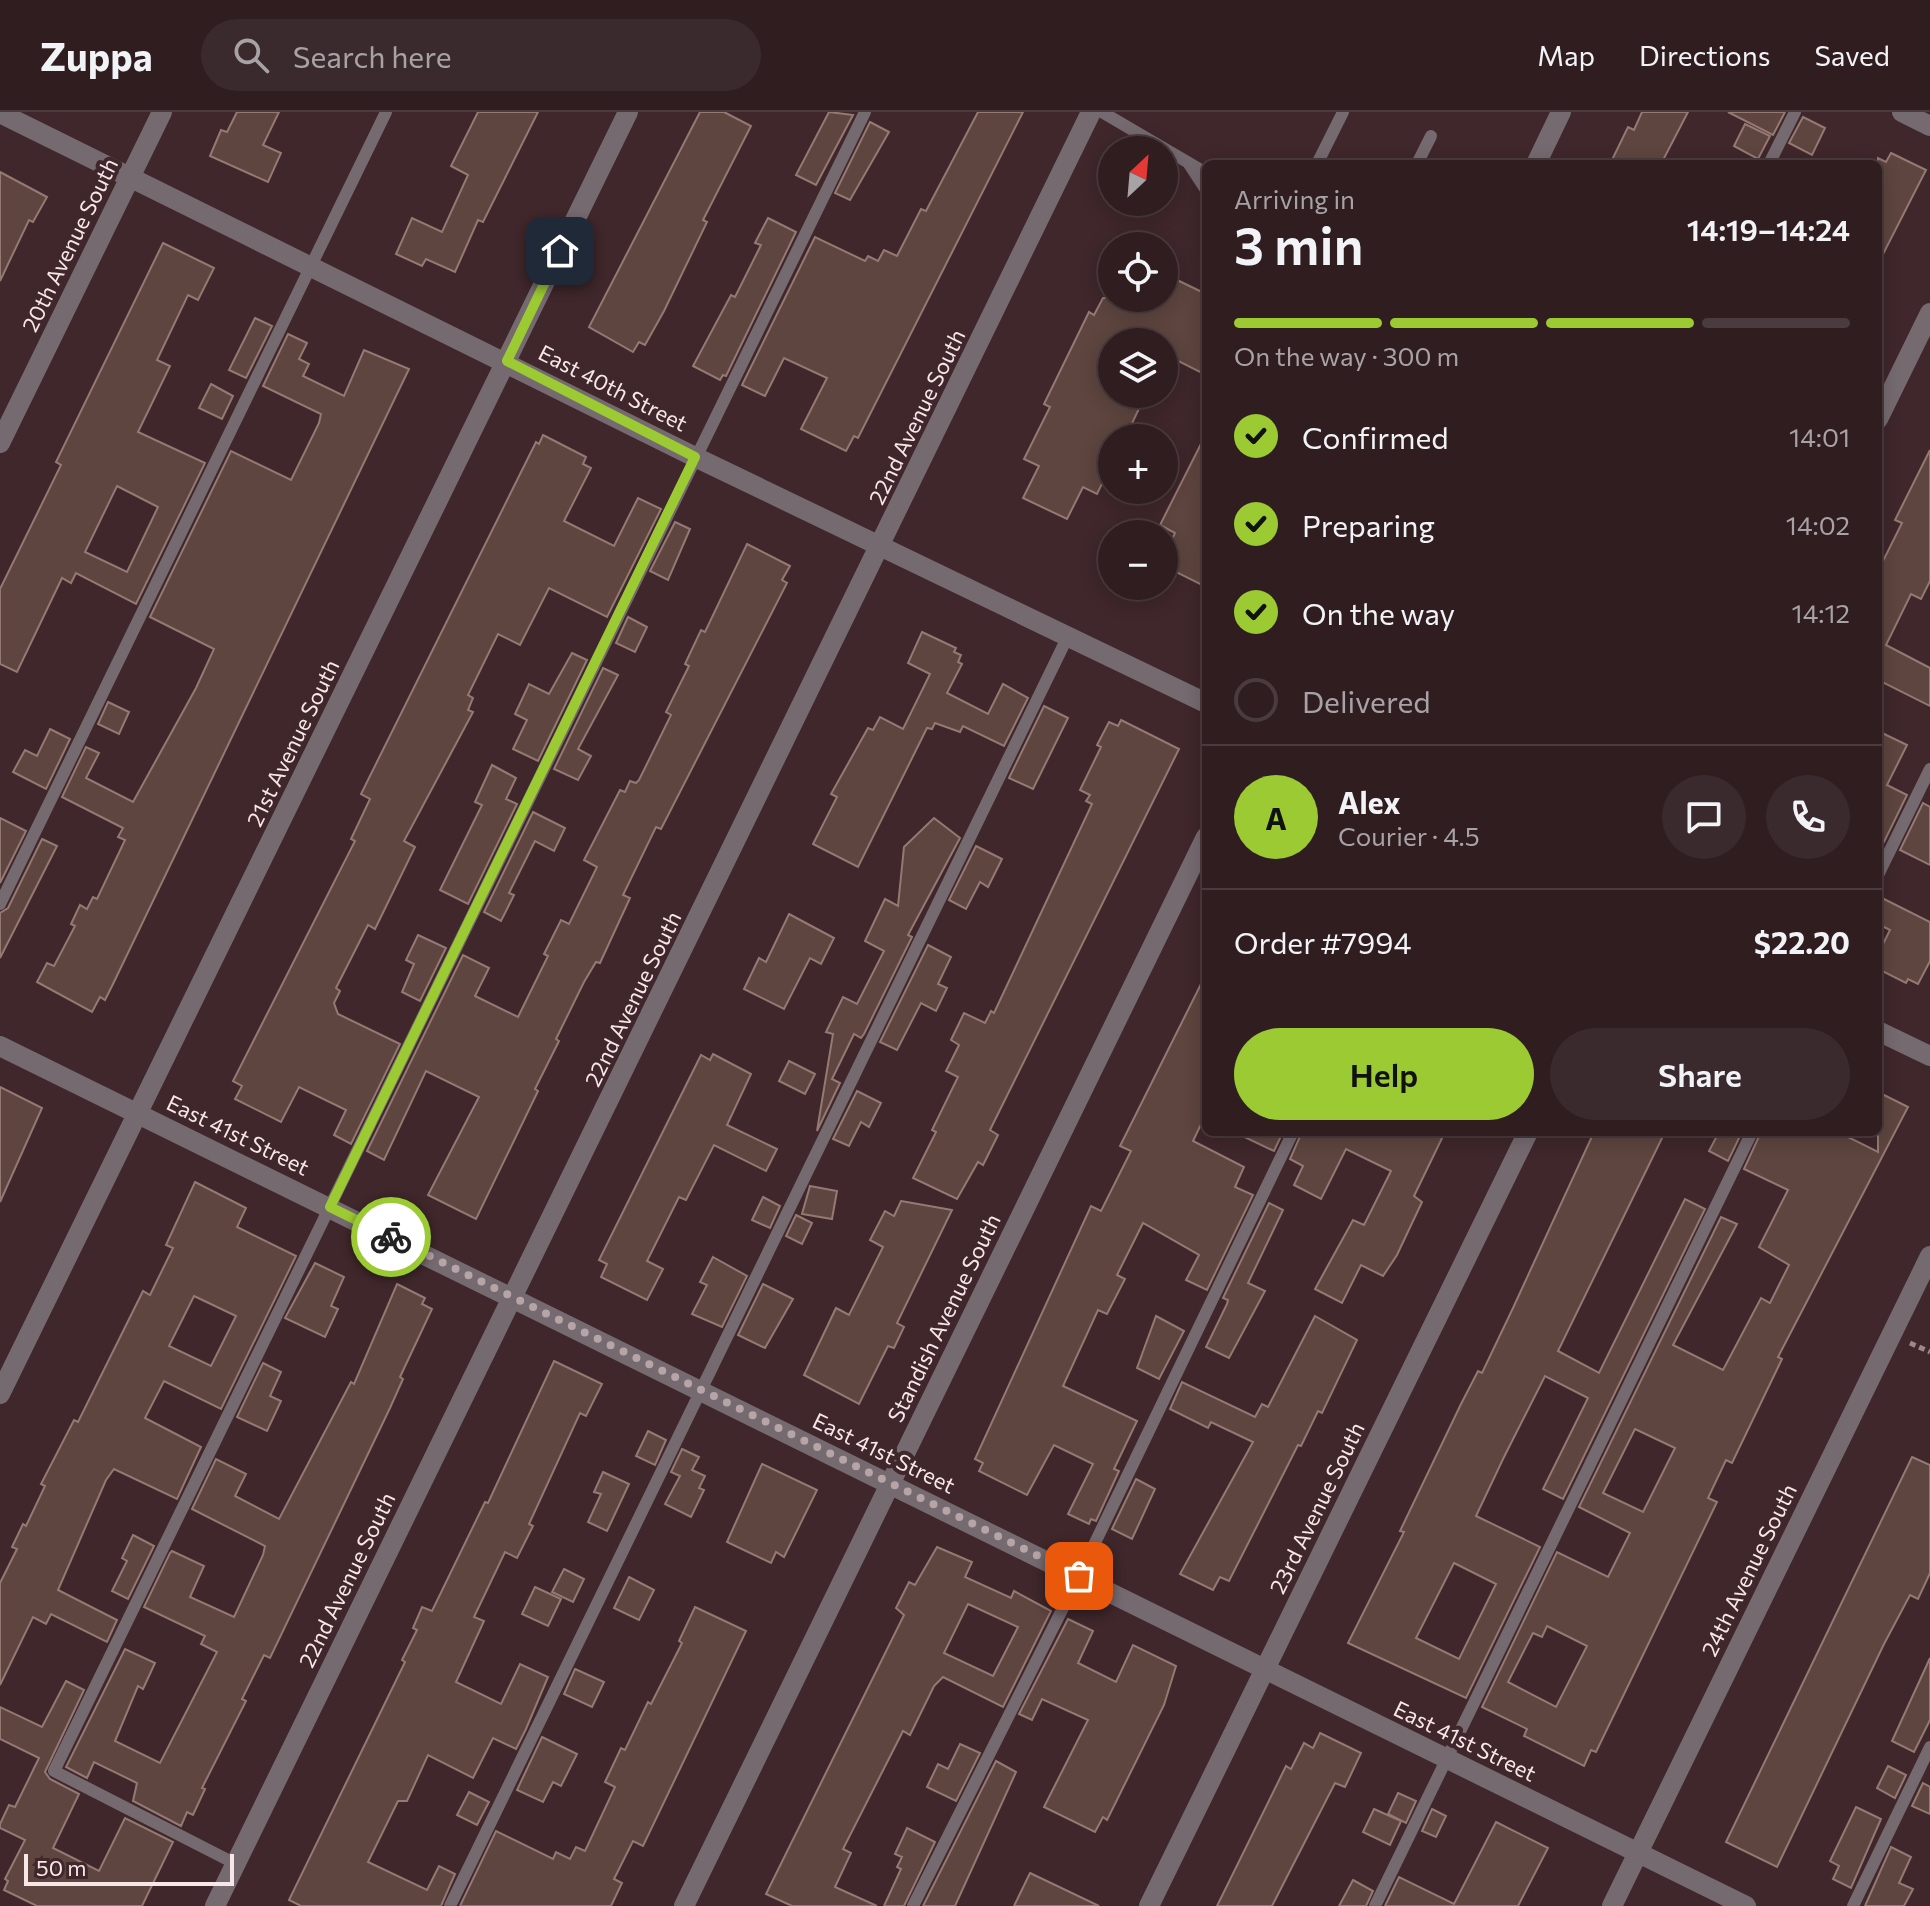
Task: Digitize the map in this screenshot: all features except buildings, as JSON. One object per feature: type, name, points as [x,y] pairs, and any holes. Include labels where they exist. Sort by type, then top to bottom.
[{"type":"street","name":"20th Avenue South","points":[[0,443],[162,112]]},
{"type":"street","name":"21st Avenue South","points":[[0,1394],[628,112]]},
{"type":"street","name":"22nd Avenue South","points":[[215,1906],[1091,112]]},
{"type":"street","points":[[1538,160],[1561,112]]},
{"type":"street","points":[[1902,112],[1930,126]]},
{"type":"street","name":"East 40th Street","points":[[0,113],[507,361],[695,457],[882,544],[1202,701]]},
{"type":"street","points":[[1882,411],[1930,313]]},
{"type":"street","name":"Standish Avenue South","points":[[684,1906],[1202,845]]},
{"type":"street","points":[[1882,1033],[1930,1056]]},
{"type":"street","name":"East 41st Street","points":[[0,1046],[1746,1906]]},
{"type":"street","name":"23rd Avenue South","points":[[1149,1906],[1526,1136]]},
{"type":"street","name":"24th Avenue South","points":[[1612,1906],[1930,1256]]},
{"type":"lane","points":[[0,904],[386,112]]},
{"type":"lane","points":[[234,1863],[54,1771],[865,112]]},
{"type":"lane","points":[[1102,112],[1202,171]]},
{"type":"lane","points":[[1319,160],[1343,112]]},
{"type":"lane","points":[[1771,160],[1795,112]]},
{"type":"lane","points":[[1419,160],[1431,136]]},
{"type":"lane","points":[[1187,162],[1202,184]]},
{"type":"lane","points":[[450,1906],[1068,636]]},
{"type":"lane","points":[[1882,867],[1930,769]]},
{"type":"lane","points":[[913,1906],[1079,1576],[1291,1136]]},
{"type":"lane","points":[[1375,1906],[1750,1136]]},
{"type":"lane","points":[[1853,1906],[1930,1747]]},
{"type":"way so far","points":[[391,1237],[1079,1576]]},
{"type":"route","points":[[391,1237],[330,1207],[695,457],[507,361],[560,251]]}]
